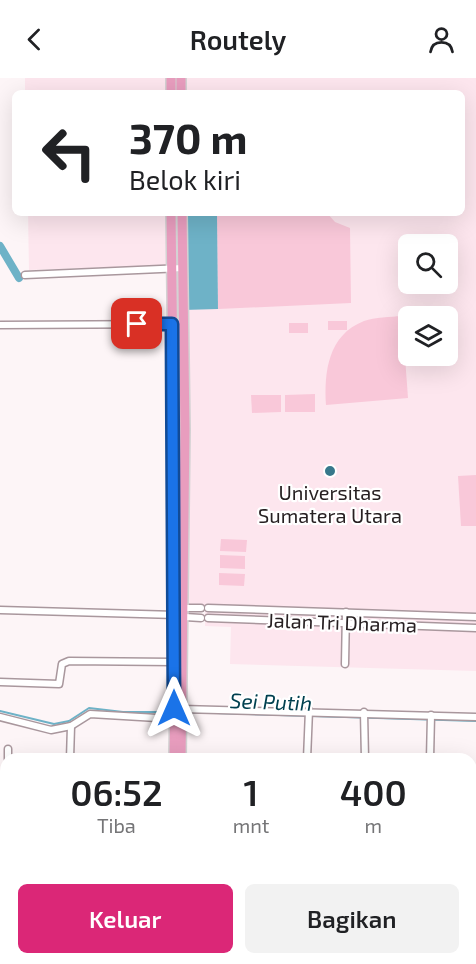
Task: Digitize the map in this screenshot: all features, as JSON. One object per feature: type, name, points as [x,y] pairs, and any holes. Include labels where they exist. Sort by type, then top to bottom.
[{"type":"main road","points":[[171,216],[172,324],[182,613],[174,663],[181,753]]},
{"type":"main road","points":[[175,753],[182,613],[184,324],[182,216]]},
{"type":"street","points":[[25,275],[183,268]]},
{"type":"street","points":[[172,310],[183,310]]},
{"type":"street","points":[[0,325],[184,324]]},
{"type":"street","name":"Jalan Tri Dharma","points":[[182,613],[205,608],[476,617]]},
{"type":"street","points":[[0,610],[182,613]]},
{"type":"street","points":[[302,621],[303,611]]},
{"type":"street","points":[[345,664],[346,612]]},
{"type":"street","name":"Jalan Tri Dharma","points":[[182,613],[205,618],[476,628]]},
{"type":"street","points":[[0,682],[59,684],[62,664],[69,661],[174,663]]},
{"type":"street","points":[[0,717],[51,730],[71,726],[90,714],[178,713],[430,719],[476,717]]},
{"type":"street","points":[[307,753],[309,715]]},
{"type":"street","points":[[364,717],[365,753]]},
{"type":"street","points":[[430,719],[430,753]]},
{"type":"street","points":[[70,753],[71,726]]},
{"type":"shaded area","points":[[25,78],[165,78],[166,90],[25,90]]},
{"type":"shaded area","name":"Universitas Sumatera Utara","points":[[180,78],[476,78],[476,671],[230,664],[231,627],[205,626],[205,609],[185,608],[182,216],[465,216],[465,90],[181,90]]},
{"type":"shaded area","points":[[28,216],[168,216],[169,265],[29,270]]},
{"type":"shaded area","points":[[217,216],[330,216],[335,222],[350,228],[351,303],[218,309]]},
{"type":"shaded area","points":[[398,316],[398,366],[406,366],[408,398],[326,405],[328,368],[336,345],[352,327],[378,318]]},
{"type":"shaded area","points":[[328,321],[347,321],[347,330],[328,330]]},
{"type":"shaded area","points":[[289,323],[308,323],[308,333],[289,333]]},
{"type":"shaded area","points":[[315,394],[315,412],[285,412],[285,395]]},
{"type":"shaded area","points":[[251,395],[281,395],[281,412],[252,413]]},
{"type":"shaded area","points":[[476,475],[476,526],[461,526],[458,476]]},
{"type":"shaded area","points":[[221,539],[247,540],[246,552],[220,551]]},
{"type":"shaded area","points":[[220,555],[245,556],[245,569],[220,568]]},
{"type":"shaded area","points":[[219,573],[245,574],[244,586],[219,585]]},
{"type":"water","points":[[182,216],[217,216],[218,309],[183,310]]},
{"type":"waterway","points":[[0,246],[19,278]]},
{"type":"waterway","name":"Sei Putih","points":[[0,711],[54,724],[69,721],[89,708],[123,712],[170,712]]},
{"type":"waterway","name":"Sei Putih","points":[[185,712],[476,721]]},
{"type":"place","name":"Universitas Sumatera Utara","points":[[330,471]]},
{"type":"route","points":[[137,324],[172,324],[176,615],[174,708]]}]
